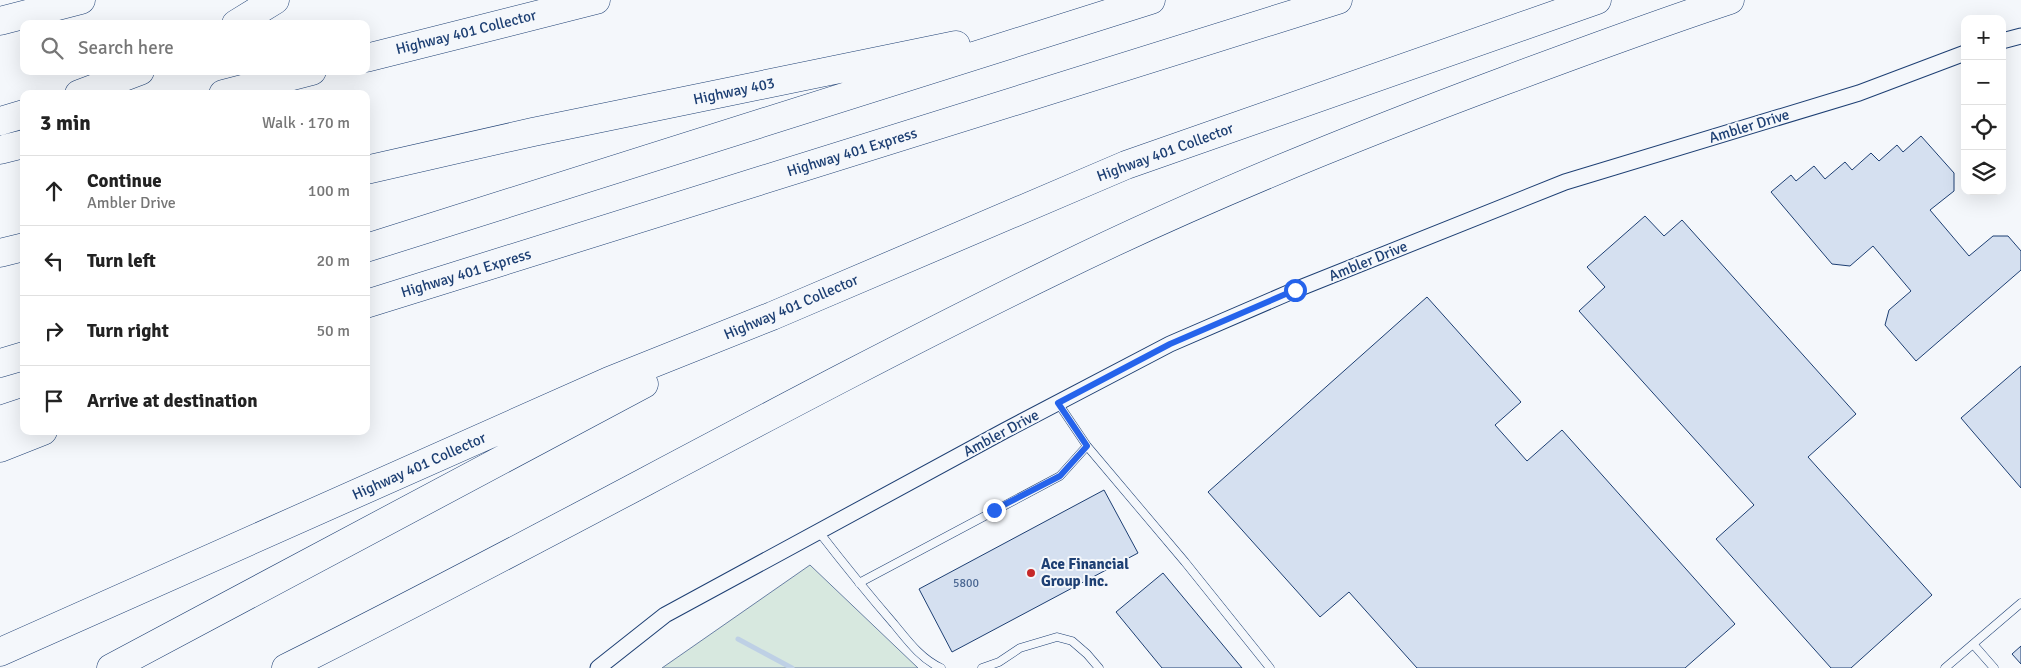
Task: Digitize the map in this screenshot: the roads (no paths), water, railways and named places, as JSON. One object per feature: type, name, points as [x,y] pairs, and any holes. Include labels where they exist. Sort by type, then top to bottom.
[{"type":"highway","points":[[0,21],[81,0]]},
{"type":"highway","points":[[242,20],[275,0]]},
{"type":"highway","name":"Highway 401 Collector","points":[[370,57],[596,0]]},
{"type":"highway","points":[[370,247],[1151,0]]},
{"type":"highway","name":"Highway 401 Express","points":[[370,304],[1338,0]]},
{"type":"highway","name":"Highway 401 Collector","points":[[0,652],[609,381],[772,316],[1126,164],[1597,0]]},
{"type":"highway","points":[[286,668],[768,416],[1055,270],[1240,185],[1418,113],[1657,24],[1730,0]]},
{"type":"highway","name":"Highway 403","points":[[370,169],[532,132],[1102,16]]},
{"type":"highway","points":[[90,90],[129,75]]},
{"type":"highway","points":[[238,90],[297,75]]},
{"type":"highway","points":[[0,121],[20,115]]},
{"type":"highway","points":[[0,150],[20,145]]},
{"type":"highway","points":[[0,253],[20,248]]},
{"type":"highway","points":[[111,668],[772,316]]},
{"type":"highway","points":[[0,363],[20,357]]},
{"type":"highway","points":[[0,420],[20,413]]},
{"type":"highway","points":[[0,448],[33,435]]},
{"type":"street","points":[[2006,40],[2021,36]]},
{"type":"street","name":"Ambler Drive","points":[[598,668],[665,615],[1058,403],[1170,344],[1231,316],[1565,182],[1859,93],[1961,55]]},
{"type":"lane","points":[[1058,403],[1087,446],[1185,562],[1270,668]]},
{"type":"lane","points":[[859,583],[1060,476],[1087,446]]},
{"type":"lane","points":[[819,532],[859,583],[920,654],[941,668]]},
{"type":"lane","points":[[1945,668],[2021,603]]},
{"type":"lane","points":[[982,668],[999,662],[1020,648],[1056,638],[1072,641],[1100,668]]},
{"type":"lane","points":[[1973,644],[1994,668]]},
{"type":"waterway","points":[[738,639],[792,668]]},
{"type":"place","name":"Ace Financial Group Inc.","points":[[1031,573]]}]
